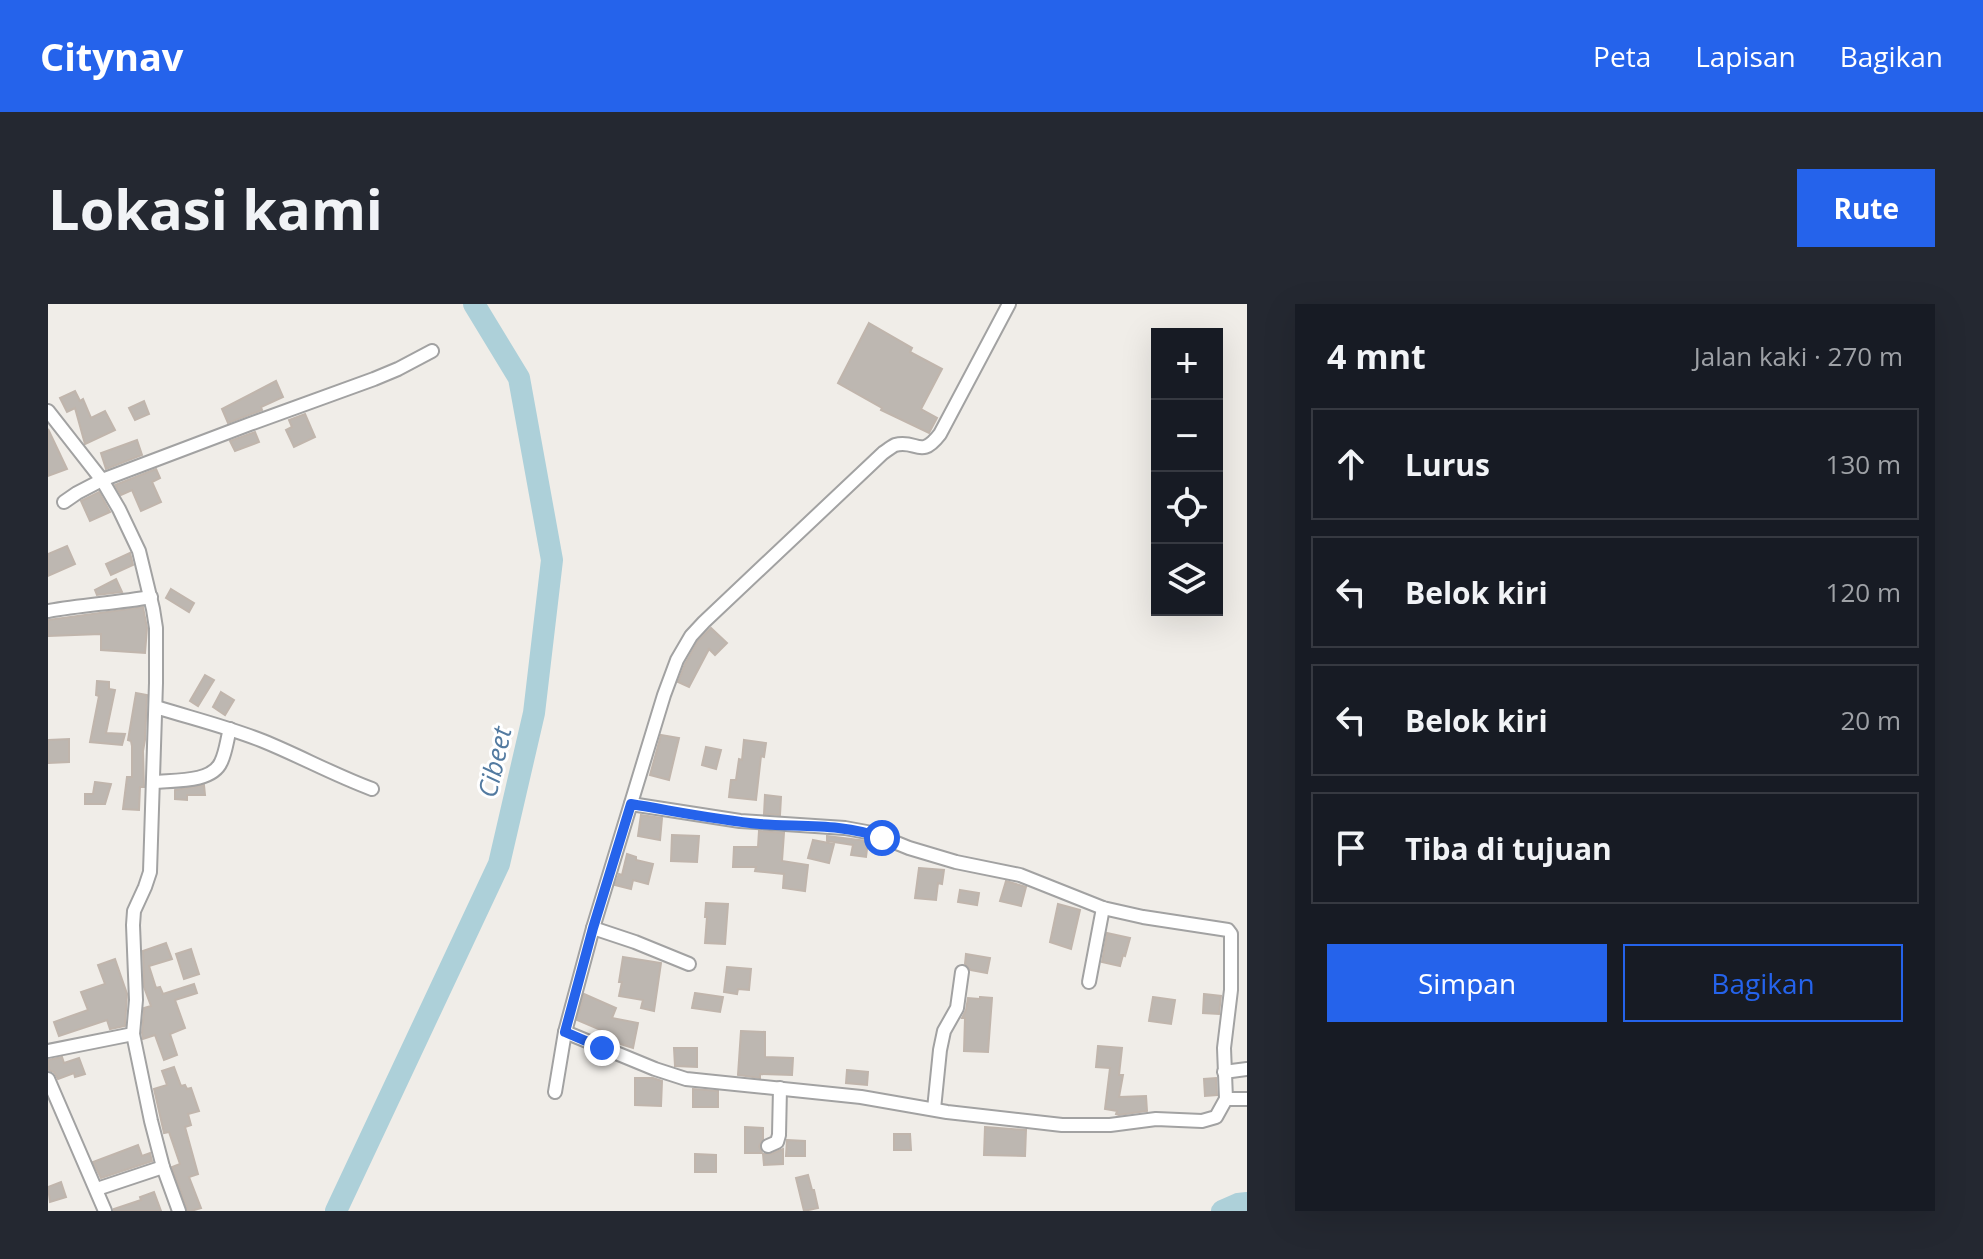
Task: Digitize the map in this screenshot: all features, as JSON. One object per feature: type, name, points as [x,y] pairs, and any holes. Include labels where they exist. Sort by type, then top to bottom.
[{"type":"street","points":[[555,1092],[565,1032],[593,928],[677,660],[691,636],[883,453],[899,444],[924,448],[933,443],[1009,304]]},
{"type":"street","points":[[64,502],[102,480],[386,374],[432,351]]},
{"type":"street","points":[[48,411],[102,480],[139,551],[151,597],[156,628],[154,782],[150,872],[134,911],[136,1000],[133,1034],[151,1121],[179,1211]]},
{"type":"street","points":[[48,611],[151,597]]},
{"type":"street","points":[[156,707],[263,741],[372,789]]},
{"type":"street","points":[[154,782],[193,778],[213,772],[221,764],[230,729]]},
{"type":"street","points":[[565,1032],[686,1079],[861,1097],[959,1114],[1062,1125],[1110,1125],[1156,1119],[1202,1121],[1220,1113],[1226,1099],[1224,1048],[1231,1004],[1231,934],[1224,929],[1103,908],[1020,875],[956,862],[872,833],[845,828],[740,821],[631,804]]},
{"type":"street","points":[[1089,982],[1103,908]]},
{"type":"street","points":[[593,928],[689,964]]},
{"type":"street","points":[[934,1109],[940,1050],[944,1031],[957,1008],[962,972]]},
{"type":"street","points":[[48,1051],[133,1034]]},
{"type":"street","points":[[1224,1072],[1247,1069]]},
{"type":"street","points":[[48,1079],[105,1211]]},
{"type":"street","points":[[768,1146],[777,1142],[779,1135],[780,1088]]},
{"type":"street","points":[[1226,1099],[1247,1099]]},
{"type":"street","points":[[97,1189],[163,1167]]},
{"type":"building","points":[[869,323],[912,348],[910,352],[942,369],[921,409],[937,418],[929,433],[881,410],[838,383]]},
{"type":"building","points":[[276,381],[283,397],[261,407],[262,410],[228,423],[222,409]]},
{"type":"building","points":[[75,391],[80,401],[83,399],[91,418],[105,411],[115,430],[85,444],[75,408],[67,412],[60,398]]},
{"type":"building","points":[[144,401],[149,414],[135,420],[129,408]]},
{"type":"building","points":[[305,414],[315,437],[294,447],[286,430],[292,427],[289,420]]},
{"type":"building","points":[[48,429],[67,469],[48,476]]},
{"type":"building","points":[[255,432],[259,442],[235,451],[230,441]]},
{"type":"building","points":[[137,440],[142,455],[106,469],[101,453]]},
{"type":"building","points":[[156,469],[160,478],[152,482],[161,502],[141,511],[132,490],[121,495],[115,485]]},
{"type":"building","points":[[99,492],[110,512],[90,521],[81,501]]},
{"type":"building","points":[[67,546],[75,564],[48,576],[48,554]]},
{"type":"building","points":[[130,553],[133,565],[111,575],[106,564]]},
{"type":"building","points":[[116,579],[122,592],[97,595],[95,590]]},
{"type":"building","points":[[171,589],[194,603],[189,612],[166,598]]},
{"type":"building","points":[[143,607],[147,628],[145,653],[101,650],[101,634],[48,636],[48,620]]},
{"type":"building","points":[[711,628],[727,643],[715,655],[709,649],[689,687],[678,682],[698,641]]},
{"type":"building","points":[[205,675],[214,680],[198,706],[190,701]]},
{"type":"building","points":[[97,681],[109,682],[109,689],[115,690],[106,733],[125,734],[122,745],[90,742],[99,696],[96,695]]},
{"type":"building","points":[[221,692],[234,700],[225,715],[213,707]]},
{"type":"building","points":[[136,693],[147,695],[144,787],[140,787],[139,810],[123,809],[127,777],[132,777],[132,746],[128,740]]},
{"type":"building","points":[[661,735],[679,738],[669,780],[650,775]]},
{"type":"building","points":[[69,739],[69,762],[48,763],[48,740]]},
{"type":"building","points":[[744,740],[766,743],[764,757],[761,756],[756,800],[729,797],[731,780],[736,780],[739,759],[742,760]]},
{"type":"building","points":[[706,747],[721,750],[716,769],[702,765]]},
{"type":"building","points":[[95,782],[111,784],[105,804],[85,804],[85,794],[93,794]]},
{"type":"building","points":[[204,785],[205,795],[187,795],[187,800],[175,799],[175,790]]},
{"type":"building","points":[[765,795],[781,797],[780,815],[764,814]]},
{"type":"building","points":[[641,815],[662,818],[660,840],[638,836]]},
{"type":"building","points":[[759,831],[784,833],[782,861],[808,865],[805,891],[783,888],[784,874],[755,871],[756,867],[733,867],[734,847],[758,847]]},
{"type":"building","points":[[672,835],[699,836],[697,862],[671,861]]},
{"type":"building","points":[[827,836],[868,841],[866,857],[851,855],[853,845],[827,841]]},
{"type":"building","points":[[813,840],[834,844],[829,863],[808,858]]},
{"type":"building","points":[[627,854],[653,864],[648,884],[633,880],[631,889],[615,885],[619,874],[622,875]]},
{"type":"building","points":[[919,868],[944,870],[942,884],[938,883],[936,900],[915,898]]},
{"type":"building","points":[[1006,881],[1026,887],[1021,906],[1000,901]]},
{"type":"building","points":[[960,890],[979,893],[977,905],[958,902]]},
{"type":"building","points":[[706,903],[728,904],[725,944],[705,943]]},
{"type":"building","points":[[1058,904],[1080,910],[1071,949],[1050,942]]},
{"type":"building","points":[[1107,933],[1130,938],[1120,966],[1102,962]]},
{"type":"building","points":[[166,943],[172,959],[149,966],[156,988],[160,987],[163,994],[194,984],[197,993],[175,1000],[185,1028],[170,1034],[177,1055],[164,1060],[155,1035],[143,1039],[144,1008],[151,1006],[144,987],[143,951]]},
{"type":"building","points":[[191,949],[199,974],[184,979],[176,954]]},
{"type":"building","points":[[966,954],[990,958],[987,973],[971,970],[965,964]]},
{"type":"building","points":[[623,957],[661,963],[654,1011],[641,1008],[643,1000],[619,996]]},
{"type":"building","points":[[115,959],[127,994],[125,1026],[110,1029],[107,1020],[59,1036],[54,1022],[88,1010],[81,992],[105,984],[98,965]]},
{"type":"building","points":[[727,967],[751,969],[749,990],[738,989],[737,994],[724,992]]},
{"type":"building","points":[[695,993],[723,997],[720,1012],[692,1008]]},
{"type":"building","points":[[584,994],[616,1008],[612,1018],[638,1023],[633,1048],[614,1042],[615,1036],[577,1020]]},
{"type":"building","points":[[1204,994],[1221,996],[1219,1014],[1203,1013]]},
{"type":"building","points":[[1153,997],[1175,1000],[1171,1024],[1149,1021]]},
{"type":"building","points":[[968,998],[992,998],[988,1052],[964,1051],[965,1018],[962,1018]]},
{"type":"building","points":[[741,1031],[765,1032],[765,1057],[793,1058],[792,1075],[760,1074],[760,1078],[738,1075]]},
{"type":"building","points":[[1098,1046],[1122,1048],[1119,1075],[1123,1075],[1119,1097],[1146,1096],[1147,1111],[1119,1115],[1117,1111],[1105,1109],[1110,1068],[1096,1067]]},
{"type":"building","points":[[674,1048],[697,1048],[697,1067],[675,1066]]},
{"type":"building","points":[[62,1057],[64,1063],[79,1058],[85,1074],[75,1077],[74,1073],[58,1079],[49,1070],[48,1060]]},
{"type":"building","points":[[174,1067],[181,1086],[191,1088],[199,1111],[188,1114],[191,1125],[185,1127],[198,1174],[189,1177],[201,1208],[191,1211],[188,1211],[172,1167],[180,1164],[169,1132],[164,1133],[154,1089],[167,1085],[162,1071]]},
{"type":"building","points":[[847,1070],[868,1072],[867,1085],[846,1083]]},
{"type":"building","points":[[635,1078],[662,1081],[661,1106],[635,1105]]},
{"type":"building","points":[[1216,1078],[1217,1095],[1205,1096],[1204,1079]]},
{"type":"building","points":[[693,1089],[718,1091],[718,1107],[693,1107]]},
{"type":"building","points":[[745,1127],[763,1128],[759,1146],[762,1153],[745,1153]]},
{"type":"building","points":[[985,1127],[1026,1130],[1025,1156],[984,1155]]},
{"type":"building","points":[[894,1134],[910,1134],[911,1150],[894,1150]]},
{"type":"building","points":[[787,1140],[805,1141],[805,1156],[786,1156]]},
{"type":"building","points":[[138,1145],[142,1156],[150,1153],[152,1161],[101,1178],[93,1162]]},
{"type":"building","points":[[783,1149],[783,1164],[764,1165],[763,1154]]},
{"type":"building","points":[[695,1154],[716,1155],[716,1172],[695,1172]]},
{"type":"building","points":[[808,1175],[818,1208],[804,1211],[796,1178]]},
{"type":"building","points":[[61,1182],[66,1197],[50,1202],[48,1187]]},
{"type":"building","points":[[154,1192],[161,1211],[114,1211],[114,1209]]},
{"type":"waterway","name":"Cibeet","points":[[336,1211],[499,864],[534,713],[552,560],[519,378],[474,304]]},
{"type":"waterway","name":"Cibeet","points":[[1222,1211],[1247,1203]]},
{"type":"route","points":[[602,1048],[565,1032],[631,804],[740,821],[845,828],[882,838]]}]
